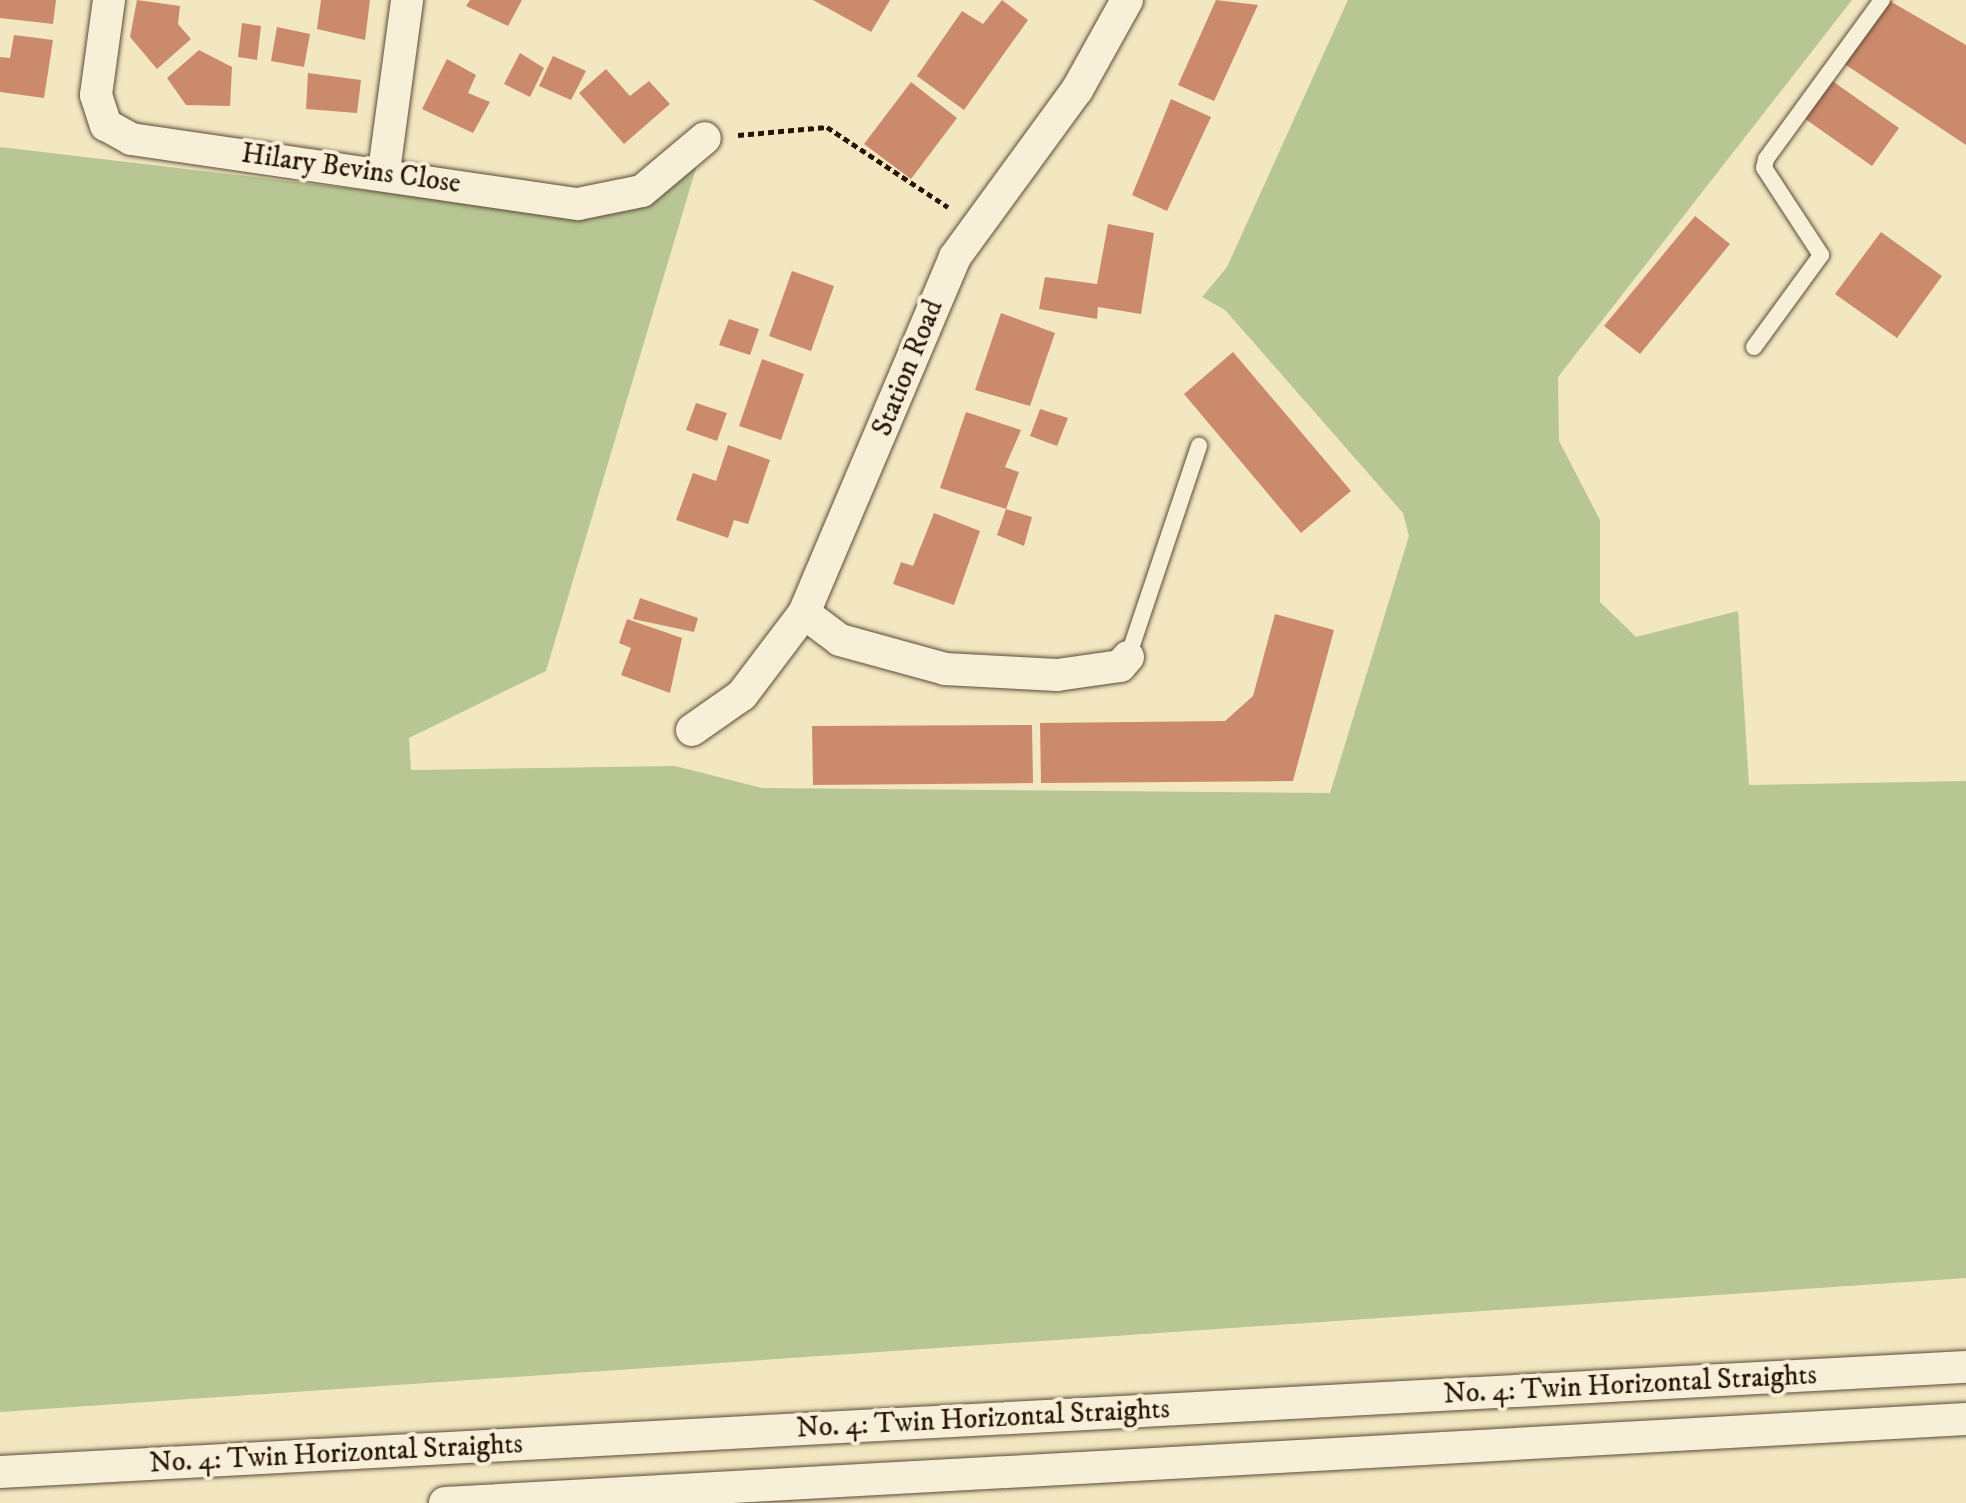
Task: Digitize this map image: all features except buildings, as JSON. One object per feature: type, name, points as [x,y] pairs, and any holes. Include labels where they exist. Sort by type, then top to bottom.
[{"type":"street","name":"Hilary Bevins Close","points":[[109,0],[96,95],[106,125],[131,139],[384,171],[578,204],[642,191],[705,138]]},
{"type":"street","points":[[384,171],[407,0]]},
{"type":"street","name":"Station Road","points":[[692,730],[742,695],[804,613],[932,307],[975,225],[1077,90],[1115,5]]},
{"type":"street","points":[[804,613],[840,640],[945,669],[1057,675],[1120,666],[1128,657]]},
{"type":"street","name":"No. 4: Twin Horizontal Straights","points":[[0,1472],[1966,1367]]},
{"type":"street","name":"No. 4: Twin Horizontal Straights","points":[[445,1503],[1966,1419]]},
{"type":"lane","points":[[1754,347],[1821,255],[1764,168],[1766,159],[1882,0]]},
{"type":"lane","points":[[1128,657],[1199,446]]},
{"type":"path","points":[[705,138],[827,127],[975,225]]},
{"type":"green space","points":[[1348,0],[1852,0],[1558,377],[1559,441],[1600,520],[1600,602],[1636,637],[1738,611],[1749,785],[1966,781],[1966,1278],[0,1412],[0,147],[574,215],[660,198],[705,138],[546,671],[409,738],[411,770],[675,766],[762,788],[1330,793],[1409,536],[1403,513],[1225,310],[1202,297],[1227,267]]}]
